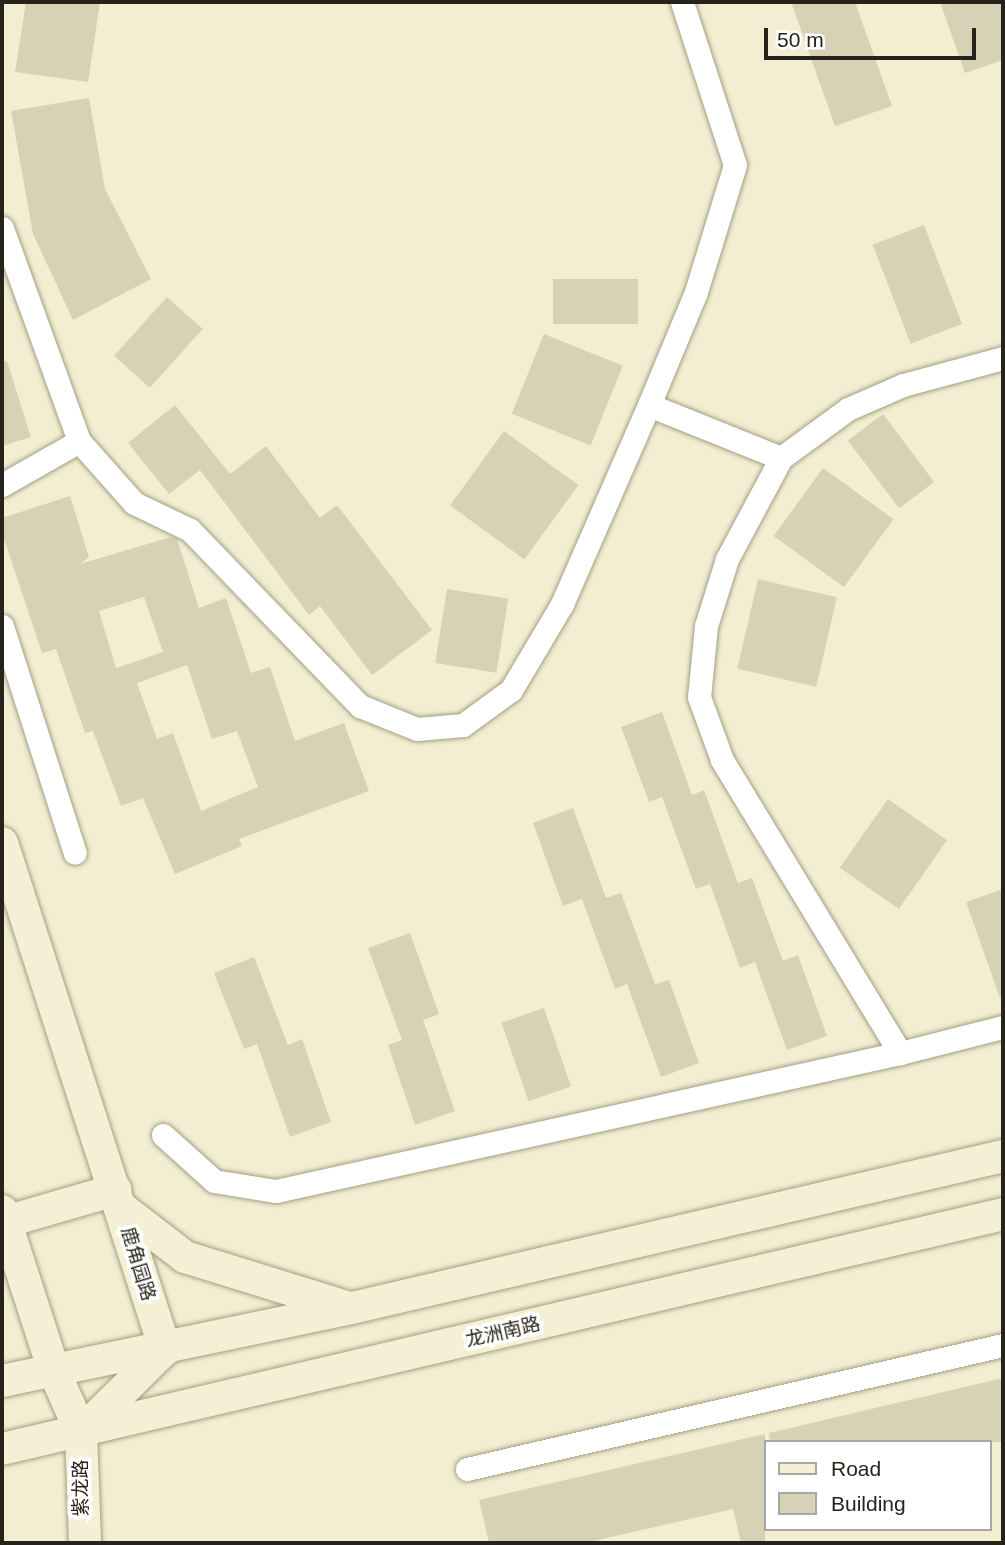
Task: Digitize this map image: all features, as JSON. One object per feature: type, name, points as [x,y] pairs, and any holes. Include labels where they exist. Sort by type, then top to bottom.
[{"type":"main road","name":"鹿角园路","points":[[2,843],[165,1349]]},
{"type":"main road","points":[[2,1381],[352,1308],[1003,1156]]},
{"type":"main road","points":[[165,1349],[81,1432],[54,1371],[4,1216],[118,1198],[185,1257],[352,1308]]},
{"type":"main road","name":"龙洲南路","points":[[2,1449],[1003,1214]]},
{"type":"main road","name":"紫龙路","points":[[81,1432],[85,1543]]},
{"type":"street","points":[[2,228],[79,441],[134,503],[190,530],[360,706],[417,729],[463,725],[511,690],[562,604],[696,292],[735,164],[682,2]]},
{"type":"street","points":[[900,1053],[722,760],[699,697],[706,626],[727,559],[781,458],[848,409],[903,385],[1003,358]]},
{"type":"street","points":[[649,405],[781,458]]},
{"type":"street","points":[[2,485],[79,441]]},
{"type":"street","points":[[2,626],[75,853]]},
{"type":"street","points":[[163,1135],[214,1181],[276,1191],[900,1053],[1003,1027]]},
{"type":"street","points":[[467,1469],[1003,1345]]},
{"type":"building","points":[[26,2],[100,2],[88,82],[15,72]]},
{"type":"building","points":[[791,2],[855,2],[892,106],[835,126]]},
{"type":"building","points":[[940,2],[1003,2],[1003,60],[965,73]]},
{"type":"building","points":[[89,98],[105,189],[151,279],[73,320],[33,234],[11,111]]},
{"type":"building","points":[[924,225],[962,324],[911,344],[873,245]]},
{"type":"building","points":[[553,279],[638,279],[638,324],[553,324]]},
{"type":"building","points":[[167,297],[203,329],[150,388],[114,356]]},
{"type":"building","points":[[544,334],[623,366],[591,446],[512,414]]},
{"type":"building","points":[[2,361],[7,361],[31,437],[2,446]]},
{"type":"building","points":[[175,405],[230,474],[266,446],[320,518],[337,505],[432,630],[372,675],[320,606],[309,615],[200,470],[169,494],[128,443]]},
{"type":"building","points":[[883,414],[934,482],[899,508],[848,440]]},
{"type":"building","points":[[504,431],[578,485],[524,560],[450,505]]},
{"type":"building","points":[[823,468],[893,519],[844,587],[774,536]]},
{"type":"building","points":[[70,496],[89,557],[80,564],[171,537],[177,539],[199,608],[226,598],[251,673],[270,667],[295,741],[344,723],[369,791],[239,839],[242,846],[175,874],[143,798],[121,806],[93,731],[85,733],[56,649],[42,653],[2,533],[2,518]],"holes":[[[144,597],[163,652],[116,668],[99,611]],[[187,665],[212,739],[237,731],[258,787],[201,811],[173,733],[157,739],[137,683]]]},
{"type":"building","points":[[758,579],[837,597],[816,687],[737,669]]},
{"type":"building","points":[[447,589],[508,599],[497,673],[435,663]]},
{"type":"building","points":[[662,712],[692,795],[704,790],[738,883],[752,878],[783,961],[798,955],[827,1036],[787,1050],[755,962],[740,968],[710,884],[696,889],[662,797],[649,802],[621,727]]},
{"type":"building","points":[[888,799],[947,840],[899,909],[840,868]]},
{"type":"building","points":[[573,808],[606,898],[621,893],[655,984],[669,980],[699,1063],[661,1077],[627,984],[615,989],[582,899],[563,906],[533,823]]},
{"type":"building","points":[[1003,889],[1003,997],[1000,998],[966,902]]},
{"type":"building","points":[[410,933],[439,1014],[423,1020],[455,1111],[415,1125],[388,1045],[402,1040],[368,948]]},
{"type":"building","points":[[254,957],[288,1045],[302,1039],[331,1122],[290,1137],[257,1044],[244,1049],[214,973]]},
{"type":"building","points":[[544,1008],[571,1086],[528,1101],[501,1023]]},
{"type":"building","points":[[1003,1378],[1003,1442],[770,1440],[769,1433]]},
{"type":"building","points":[[765,1434],[765,1543],[741,1543],[733,1509],[585,1543],[489,1543],[479,1500]]}]
